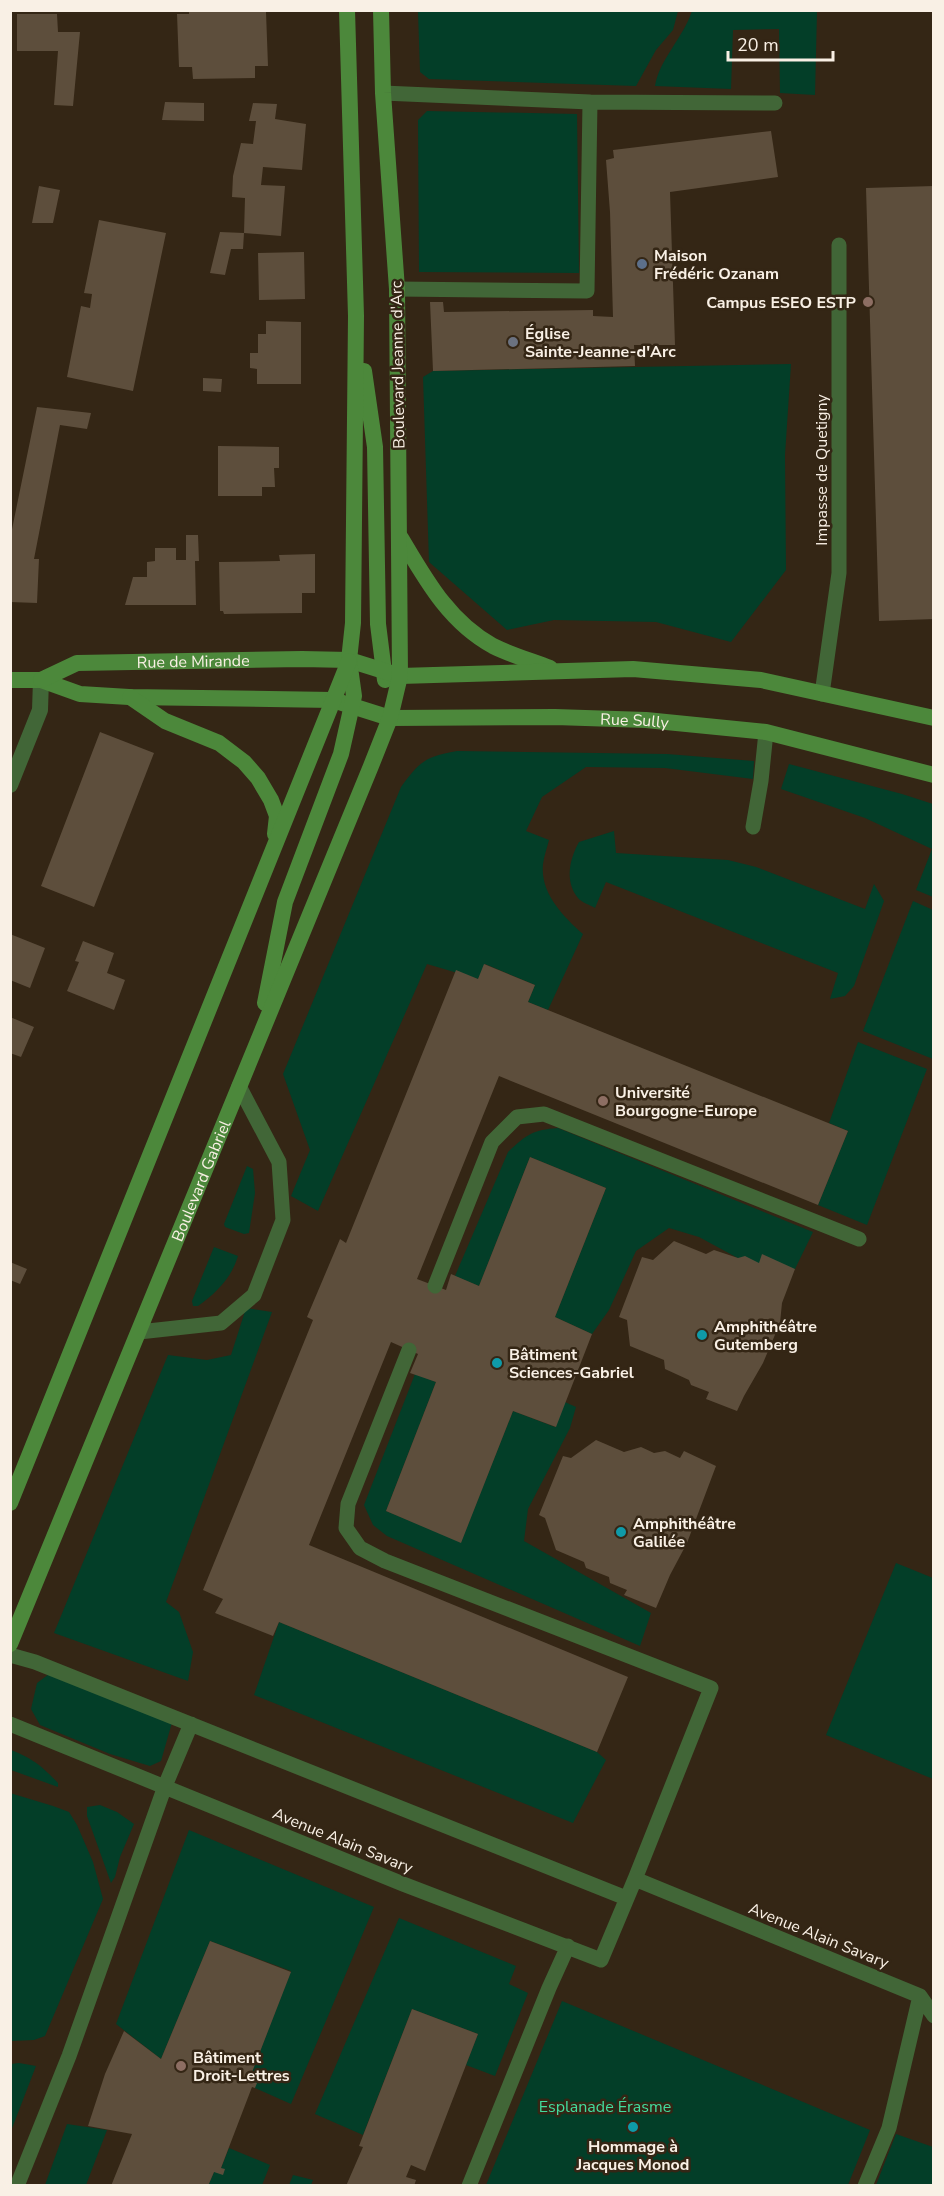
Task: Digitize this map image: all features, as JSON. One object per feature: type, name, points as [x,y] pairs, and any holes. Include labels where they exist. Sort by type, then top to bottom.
[{"type":"main road","points":[[258,1040],[285,902],[341,754],[354,696],[349,660],[353,623],[356,316],[347,10]]},
{"type":"main road","name":"Boulevard Jeanne d'Arc","points":[[381,10],[383,93],[397,289],[400,536],[390,718]]},
{"type":"main road","points":[[356,316],[375,447],[378,624],[392,673]]},
{"type":"main road","points":[[400,536],[451,615],[493,646],[556,670]]},
{"type":"main road","points":[[349,660],[392,673],[633,669],[692,673],[760,680],[933,718]]},
{"type":"main road","points":[[10,1503],[349,660]]},
{"type":"main road","name":"Rue de Mirande","points":[[41,680],[77,663],[349,660]]},
{"type":"main road","name":"Rue de Mirande","points":[[10,680],[41,680],[81,693],[129,697],[333,700]]},
{"type":"main road","points":[[129,697],[165,721],[219,743],[244,762],[258,778],[278,816],[272,851]]},
{"type":"main road","name":"Rue Sully","points":[[333,700],[390,718],[555,717],[646,720],[766,732],[933,775]]},
{"type":"main road","name":"Boulevard Gabriel","points":[[10,1644],[390,718]]},
{"type":"street","points":[[10,785],[40,710],[41,680]]},
{"type":"lane","points":[[383,93],[590,102],[775,103]]},
{"type":"lane","points":[[397,289],[587,291],[590,102]]},
{"type":"lane","name":"Impasse de Quetigny","points":[[822,693],[840,573],[839,245]]},
{"type":"lane","points":[[753,827],[766,732]]},
{"type":"lane","points":[[139,1332],[221,1323],[254,1295],[283,1220],[279,1162],[239,1086]]},
{"type":"lane","points":[[435,1286],[492,1142],[517,1117],[544,1114],[859,1239]]},
{"type":"lane","points":[[409,1350],[348,1504],[346,1528],[360,1548],[385,1561],[711,1688],[635,1879]]},
{"type":"lane","points":[[10,1655],[35,1662],[626,1898]]},
{"type":"lane","name":"Avenue Alain Savary","points":[[10,1724],[403,1884],[601,1960],[635,1879],[920,1996]]},
{"type":"lane","points":[[17,2186],[69,2056],[165,1786],[191,1724]]},
{"type":"lane","points":[[469,2186],[568,1946]]},
{"type":"lane","points":[[920,1996],[933,2016]]},
{"type":"lane","points":[[865,2186],[889,2128],[920,1996]]},
{"type":"green space","points":[[418,10],[678,11],[673,30],[656,50],[636,86],[429,79],[420,72]]},
{"type":"green space","points":[[692,11],[817,11],[815,95],[780,93],[779,29],[733,30],[731,89],[655,86],[661,67]]},
{"type":"green space","points":[[427,111],[577,114],[579,273],[419,272],[418,120]]},
{"type":"green space","points":[[791,364],[785,455],[786,570],[731,642],[656,622],[554,620],[507,630],[429,562],[423,377],[433,371]]},
{"type":"green space","points":[[457,751],[667,754],[754,761],[753,779],[665,768],[586,767],[542,797],[526,831],[549,840],[543,864],[545,885],[554,903],[583,934],[548,1010],[528,1002],[535,985],[485,964],[478,979],[427,964],[318,1211],[291,1196],[310,1150],[283,1074],[401,787],[413,771],[430,758]]},
{"type":"green space","points":[[789,764],[933,804],[933,897],[916,890],[932,849],[865,818],[781,789]]},
{"type":"green space","points":[[614,831],[616,853],[728,860],[756,867],[865,909],[874,884],[884,901],[854,986],[845,996],[830,999],[838,973],[606,882],[595,908],[581,901],[574,891],[570,877],[571,862],[576,848],[579,842]]},
{"type":"green space","points":[[913,901],[933,910],[933,1059],[863,1031]]},
{"type":"green space","points":[[858,1042],[927,1069],[867,1225],[818,1205],[848,1131],[829,1123]]},
{"type":"green space","points":[[558,1128],[813,1232],[795,1269],[747,1263],[699,1237],[669,1228],[636,1251],[609,1310],[592,1334],[555,1317],[606,1188],[530,1157],[479,1286],[455,1276],[508,1152],[531,1134]]},
{"type":"green space","points":[[247,1166],[253,1169],[255,1193],[249,1233],[244,1234],[225,1227],[224,1224]]},
{"type":"green space","points":[[214,1247],[238,1256],[222,1285],[198,1306],[193,1306],[192,1301]]},
{"type":"green space","points":[[246,1308],[272,1312],[166,1602],[179,1612],[193,1652],[188,1681],[54,1633],[168,1355],[207,1360],[231,1355]]},
{"type":"green space","points":[[415,1374],[436,1382],[386,1511],[461,1542],[513,1411],[555,1427],[565,1402],[576,1407],[570,1428],[528,1509],[524,1541],[651,1613],[640,1646],[387,1536],[373,1525],[364,1505]]},
{"type":"green space","points":[[896,1563],[933,1578],[933,1779],[826,1735]]},
{"type":"green space","points":[[279,1622],[597,1752],[606,1760],[573,1823],[254,1695]]},
{"type":"green space","points":[[49,1674],[173,1719],[161,1761],[150,1766],[110,1754],[40,1725],[31,1709],[37,1683]]},
{"type":"green space","points":[[11,1750],[41,1767],[58,1783],[58,1787],[11,1770]]},
{"type":"green space","points":[[10,1793],[69,1812],[93,1862],[103,1899],[45,2036],[34,2040],[11,2041]]},
{"type":"green space","points":[[100,1805],[117,1812],[134,1824],[111,1883],[87,1816],[87,1807]]},
{"type":"green space","points":[[189,1830],[374,1907],[291,2104],[255,2088],[249,2080],[291,1971],[210,1941],[161,2059],[116,2024]]},
{"type":"green space","points":[[399,1918],[516,1966],[509,1984],[528,1993],[495,2076],[466,2065],[478,2034],[412,2009],[363,2135],[315,2114]]},
{"type":"green space","name":"Esplanade Érasme","points":[[562,2001],[870,2130],[848,2185],[486,2185]]},
{"type":"green space","points":[[11,2064],[36,2066],[11,2131]]},
{"type":"green space","points":[[67,2124],[107,2130],[86,2185],[45,2185]]},
{"type":"green space","points":[[896,2134],[933,2147],[933,2185],[876,2185]]},
{"type":"green space","points":[[229,2148],[270,2165],[262,2185],[208,2186],[214,2172],[221,2168]]},
{"type":"green space","points":[[293,2175],[313,2180],[311,2185],[289,2185]]},
{"type":"building","points":[[189,10],[266,12],[268,66],[255,66],[255,78],[193,79],[192,67],[179,67],[177,14],[189,14]]},
{"type":"building","points":[[17,14],[57,14],[58,32],[80,32],[73,106],[54,105],[58,51],[17,51]]},
{"type":"building","points":[[165,102],[204,103],[204,121],[162,120]]},
{"type":"building","points":[[253,103],[277,104],[275,119],[306,124],[302,170],[263,167],[261,185],[285,186],[281,236],[244,233],[245,198],[232,197],[233,176],[241,143],[253,144],[256,121],[249,121]]},
{"type":"building","name":"Maison Frédéric Ozanam","points":[[771,131],[778,177],[670,192],[675,345],[634,345],[635,366],[433,371],[430,302],[443,302],[444,312],[593,310],[593,316],[613,317],[606,160],[614,158],[613,150]]},
{"type":"building","points":[[39,186],[60,190],[53,223],[32,223]]},
{"type":"building","points":[[934,186],[934,619],[879,621],[866,188]]},
{"type":"building","points":[[99,220],[166,233],[133,391],[67,377],[81,306],[90,308],[92,294],[84,293]]},
{"type":"building","points":[[220,232],[244,233],[243,249],[231,249],[225,275],[210,273]]},
{"type":"building","points":[[304,252],[305,299],[259,300],[258,253]]},
{"type":"building","points":[[266,321],[301,322],[301,384],[257,384],[257,369],[250,368],[250,353],[258,353],[258,334],[266,334]]},
{"type":"building","points":[[203,378],[222,379],[221,392],[203,391]]},
{"type":"building","points":[[37,407],[91,413],[87,429],[60,425],[34,559],[39,559],[37,603],[10,602],[10,539]]},
{"type":"building","points":[[218,446],[279,447],[279,468],[274,468],[275,487],[262,487],[262,496],[218,496]]},
{"type":"building","points":[[186,535],[198,535],[199,561],[195,561],[196,605],[125,605],[133,577],[147,577],[147,562],[155,561],[155,548],[176,548],[176,560],[186,560]]},
{"type":"building","points":[[315,554],[315,593],[302,593],[302,613],[224,614],[220,611],[219,562],[280,561],[279,555]]},
{"type":"building","points":[[100,732],[154,753],[94,907],[41,886]]},
{"type":"building","points":[[10,934],[45,948],[30,988],[10,980]]},
{"type":"building","points":[[83,941],[114,953],[107,973],[125,980],[114,1010],[67,991],[79,962],[75,961]]},
{"type":"building","name":"Bâtiment Sciences-Gabriel","points":[[484,964],[535,985],[528,1002],[848,1131],[818,1205],[499,1076],[417,1279],[446,1290],[451,1274],[479,1286],[530,1157],[606,1188],[555,1317],[592,1334],[556,1427],[513,1411],[461,1543],[386,1511],[436,1382],[410,1373],[418,1354],[391,1342],[309,1545],[628,1677],[597,1752],[279,1622],[273,1636],[215,1613],[223,1599],[203,1590],[313,1320],[307,1317],[340,1239],[346,1243],[456,970],[478,979]]},
{"type":"building","points":[[10,1017],[34,1027],[21,1057],[10,1053]]},
{"type":"building","name":"Amphithéâtre Gutemberg","points":[[674,1241],[706,1254],[714,1250],[738,1258],[745,1256],[759,1263],[762,1254],[795,1269],[782,1303],[780,1323],[763,1363],[737,1411],[706,1399],[709,1392],[691,1385],[689,1380],[665,1369],[664,1360],[630,1346],[627,1320],[619,1317],[642,1257],[653,1260]]},
{"type":"building","points":[[10,1262],[27,1269],[20,1284],[10,1280]]},
{"type":"building","name":"Amphithéâtre Galilée","points":[[596,1440],[624,1452],[641,1447],[654,1453],[665,1451],[680,1458],[684,1451],[716,1466],[687,1543],[656,1608],[624,1595],[627,1590],[610,1583],[609,1577],[586,1568],[584,1562],[556,1550],[545,1518],[539,1515],[563,1456],[571,1458]]},
{"type":"building","name":"Bâtiment Droit-Lettres","points":[[210,1941],[291,1972],[249,2080],[257,2083],[255,2088],[252,2087],[221,2168],[225,2169],[223,2175],[214,2172],[208,2186],[111,2186],[132,2134],[88,2126],[105,2074],[124,2031],[161,2059]]},
{"type":"building","points":[[412,2009],[478,2034],[425,2171],[411,2165],[406,2177],[416,2180],[414,2186],[346,2186],[363,2147],[359,2146]]},
{"type":"place","name":"Maison Frédéric Ozanam","points":[[642,264]]},
{"type":"place","name":"Campus ESEO ESTP","points":[[868,302]]},
{"type":"place","name":"Église Sainte-Jeanne-d'Arc","points":[[513,342]]},
{"type":"place","name":"Université Bourgogne-Europe","points":[[603,1101]]},
{"type":"place","name":"Amphithéâtre Gutemberg","points":[[702,1335]]},
{"type":"place","name":"Bâtiment Sciences-Gabriel","points":[[497,1363]]},
{"type":"place","name":"Amphithéâtre Galilée","points":[[621,1532]]},
{"type":"place","name":"Bâtiment Droit-Lettres","points":[[181,2066]]},
{"type":"place","name":"Hommage à Jacques Monod","points":[[633,2127]]}]
